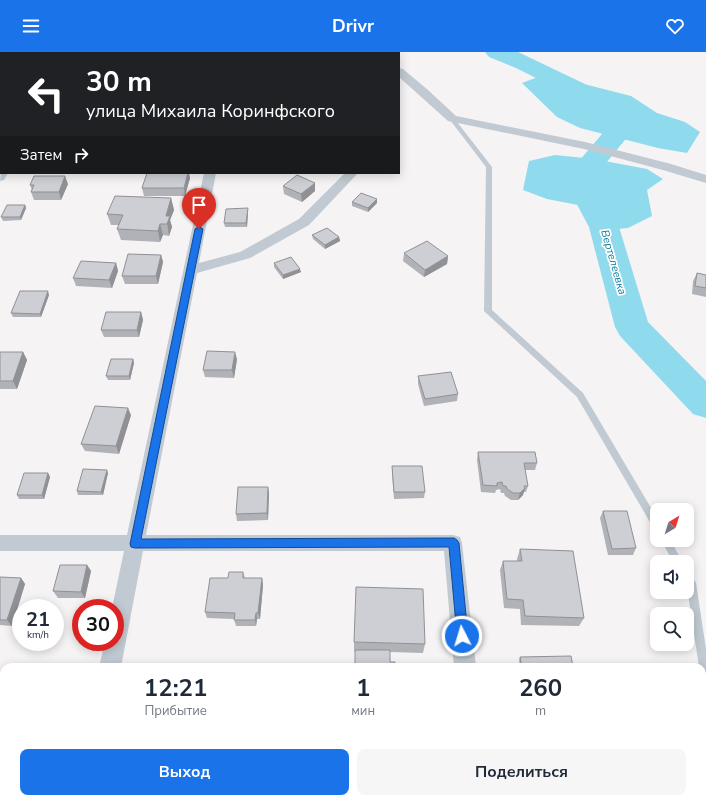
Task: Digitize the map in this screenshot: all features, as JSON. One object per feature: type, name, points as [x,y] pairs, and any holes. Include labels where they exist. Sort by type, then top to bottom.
[{"type":"street","points":[[400,72],[424,92],[452,120],[585,146],[667,167],[706,179]]},
{"type":"street","points":[[124,599],[210,174]]},
{"type":"street","points":[[190,270],[245,255],[304,222],[351,174]]},
{"type":"street","points":[[0,543],[454,543],[465,663]]},
{"type":"street","points":[[111,663],[113,651]]},
{"type":"lane","points":[[452,120],[489,167],[488,311],[580,395],[650,514]]},
{"type":"lane","points":[[693,599],[703,663]]},
{"type":"water","points":[[546,74],[560,76],[580,83],[631,96],[657,113],[685,122],[700,132],[687,153],[658,148],[580,128],[557,117],[522,83]]},
{"type":"water","points":[[555,155],[594,159],[647,169],[663,179],[647,190],[652,216],[628,228],[605,230],[578,205],[547,199],[523,190],[529,161]]},
{"type":"building","points":[[147,174],[188,174],[184,188],[142,188]]},
{"type":"building","points":[[297,175],[315,183],[301,194],[283,186]]},
{"type":"building","points":[[34,176],[65,176],[59,192],[31,192],[34,185],[30,185]]},
{"type":"building","points":[[361,193],[377,199],[368,208],[352,202]]},
{"type":"building","points":[[115,196],[171,198],[166,216],[170,216],[167,224],[160,224],[158,231],[117,229],[123,215],[107,214]]},
{"type":"building","points":[[7,205],[25,205],[20,217],[1,217]]},
{"type":"building","points":[[248,208],[246,223],[224,223],[226,209]]},
{"type":"building","points":[[327,228],[339,237],[325,245],[312,235]]},
{"type":"building","points":[[427,241],[448,256],[425,270],[404,253]]},
{"type":"building","points":[[128,254],[161,255],[156,276],[122,276]]},
{"type":"building","points":[[291,257],[300,269],[283,275],[274,263]]},
{"type":"building","points":[[81,261],[116,263],[109,280],[73,278]]},
{"type":"building","points":[[697,273],[706,275],[706,288],[695,286]]},
{"type":"building","points":[[20,291],[48,291],[40,314],[11,313]]},
{"type":"building","points":[[106,312],[141,312],[137,330],[101,330]]},
{"type":"building","points":[[207,351],[235,352],[232,370],[203,370]]},
{"type":"building","points":[[0,352],[23,352],[13,381],[0,381]]},
{"type":"building","points":[[111,359],[133,359],[129,376],[106,376]]},
{"type":"building","points":[[451,372],[458,394],[425,399],[418,376]]},
{"type":"building","points":[[95,406],[128,408],[116,446],[81,444]]},
{"type":"building","points":[[478,452],[535,452],[537,463],[524,463],[528,486],[524,486],[525,488],[520,493],[513,493],[507,489],[506,486],[503,486],[502,482],[497,483],[497,486],[483,485]]},
{"type":"building","points":[[392,466],[422,466],[425,492],[394,492]]},
{"type":"building","points":[[83,469],[107,470],[101,492],[77,491]]},
{"type":"building","points":[[24,473],[48,473],[42,495],[17,495]]},
{"type":"building","points":[[238,487],[268,487],[267,513],[236,514]]},
{"type":"building","points":[[603,511],[627,511],[636,548],[612,549]]},
{"type":"building","points":[[520,549],[573,551],[584,618],[525,616],[523,600],[507,599],[503,561],[522,561]]},
{"type":"building","points":[[60,565],[87,565],[81,592],[53,591]]},
{"type":"building","points":[[229,572],[243,572],[243,578],[262,578],[258,613],[256,613],[255,620],[234,620],[235,613],[205,612],[210,578],[228,578]]},
{"type":"building","points":[[0,577],[21,578],[14,599],[12,599],[12,605],[7,620],[0,620]]},
{"type":"building","points":[[356,587],[423,589],[425,644],[354,642]]},
{"type":"building","points":[[355,650],[390,650],[390,662],[395,662],[395,663],[355,663]]},
{"type":"building","points":[[571,656],[572,663],[521,663],[520,657]]},
{"type":"waterway","name":"Вертелеевка","points":[[497,52],[524,63],[601,101],[616,135],[587,168],[588,197],[604,227],[632,327],[706,404]]},
{"type":"route","points":[[199,229],[135,544],[454,543],[462,636]]}]
